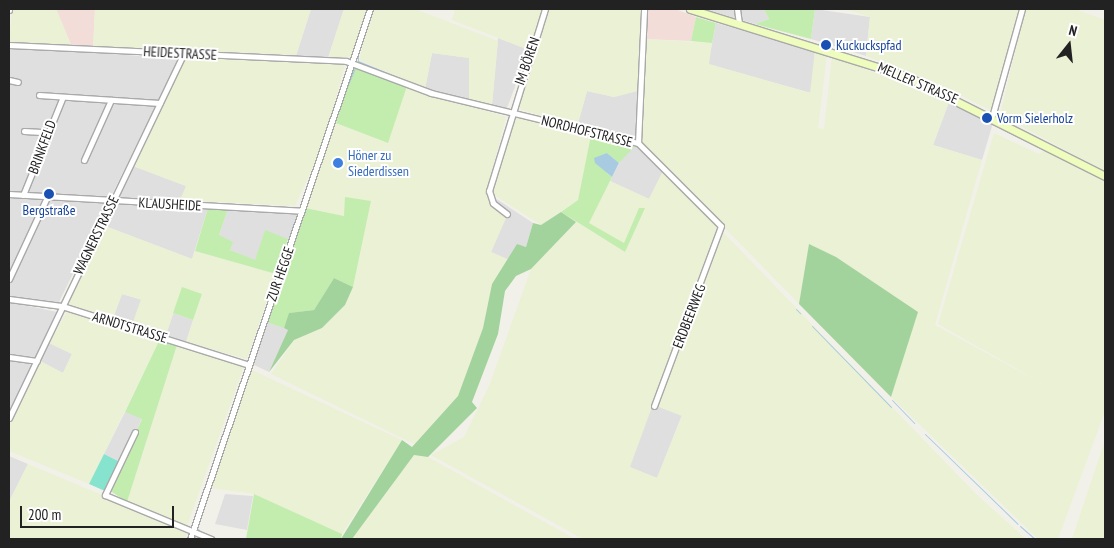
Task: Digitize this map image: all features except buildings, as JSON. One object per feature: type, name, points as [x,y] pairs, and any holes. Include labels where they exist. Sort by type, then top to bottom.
[{"type":"main road","name":"MELLER STRASSE","points":[[690,9],[891,70],[992,117],[1105,176]]},
{"type":"street","name":"ZUR HEGGE","points":[[190,539],[370,9]]},
{"type":"street","name":"IM BÖREN","points":[[510,113],[545,9]]},
{"type":"street","points":[[638,143],[644,9]]},
{"type":"street","points":[[739,23],[737,10],[744,9]]},
{"type":"street","points":[[992,117],[1022,9]]},
{"type":"street","name":"HEIDESTRASSE","points":[[9,45],[352,62]]},
{"type":"street","name":"WAGNERSTRASSE","points":[[9,418],[184,53]]},
{"type":"street","name":"NORDHOFSTRASSE","points":[[352,62],[431,93],[638,143],[721,226]]},
{"type":"street","points":[[9,80],[18,82]]},
{"type":"street","points":[[39,95],[160,103]]},
{"type":"street","name":"BRINKFELD","points":[[23,195],[46,132],[62,98]]},
{"type":"street","points":[[84,160],[111,100]]},
{"type":"street","points":[[507,214],[493,203],[489,191],[510,113]]},
{"type":"street","points":[[24,131],[46,132]]},
{"type":"street","name":"KLAUSHEIDE","points":[[9,194],[302,211]]},
{"type":"street","points":[[9,279],[47,197]]},
{"type":"street","name":"ERDBEERWEG","points":[[654,406],[721,226]]},
{"type":"street","name":"ARNDTSTRASSE","points":[[9,299],[62,306],[249,365]]},
{"type":"street","points":[[9,357],[37,361]]},
{"type":"street","points":[[135,432],[105,495],[211,539]]},
{"type":"shaded area","points":[[56,9],[95,9],[93,48],[72,47]]},
{"type":"shaded area","points":[[311,9],[344,9],[328,58],[296,56]]},
{"type":"shaded area","points":[[646,9],[675,9],[696,17],[691,41],[645,39]]},
{"type":"shaded area","points":[[705,9],[764,9],[769,19],[755,24]]},
{"type":"shaded area","points":[[815,9],[870,17],[866,56],[811,39]]},
{"type":"shaded area","points":[[716,23],[815,51],[811,93],[708,64]]},
{"type":"shaded area","points":[[498,38],[529,50],[507,108],[492,105]]},
{"type":"shaded area","points":[[9,46],[179,59],[58,304],[9,297]]},
{"type":"shaded area","points":[[432,53],[470,58],[469,100],[425,89]]},
{"type":"shaded area","points":[[587,91],[614,97],[637,91],[636,141],[577,127]]},
{"type":"shaded area","points":[[949,102],[993,123],[982,160],[933,145]]},
{"type":"shaded area","points":[[637,144],[663,171],[649,199],[610,181],[624,154]]},
{"type":"shaded area","points":[[133,166],[186,186],[179,206],[208,208],[192,259],[105,226]]},
{"type":"shaded area","points":[[492,196],[533,223],[526,247],[517,245],[509,260],[491,252],[506,216],[492,204]]},
{"type":"shaded area","points":[[229,206],[301,207],[293,241],[265,231],[255,261],[230,250],[219,235]]},
{"type":"shaded area","points":[[122,294],[142,300],[131,328],[112,321]]},
{"type":"shaded area","points":[[9,302],[57,312],[9,413]]},
{"type":"shaded area","points":[[173,313],[193,320],[186,342],[166,335]]},
{"type":"shaded area","points":[[266,322],[289,329],[269,372],[252,364]]},
{"type":"shaded area","points":[[49,343],[72,354],[63,373],[40,361]]},
{"type":"shaded area","points":[[652,404],[682,415],[657,478],[629,467]]},
{"type":"shaded area","points":[[125,412],[142,418],[122,463],[104,454]]},
{"type":"shaded area","points":[[9,456],[28,464],[9,502]]},
{"type":"shaded area","points":[[225,494],[253,496],[247,530],[215,524]]},
{"type":"green space","points":[[12,9],[56,9],[72,47],[9,43]]},
{"type":"green space","points":[[95,9],[311,9],[296,55],[93,48]]},
{"type":"green space","points":[[344,9],[367,9],[351,57],[328,58]]},
{"type":"green space","points":[[373,9],[415,9],[498,41],[492,105],[469,100],[469,58],[432,53],[425,89],[359,60]]},
{"type":"green space","points":[[455,9],[543,9],[529,50],[452,20]]},
{"type":"green space","points":[[547,9],[642,9],[637,91],[614,97],[587,91],[577,127],[514,107]]},
{"type":"green space","points":[[764,9],[815,9],[811,39],[755,24],[769,19]]},
{"type":"green space","points":[[845,9],[1019,9],[993,107],[990,110],[930,80],[866,56],[870,17]]},
{"type":"green space","points":[[1025,9],[1075,9],[1105,20],[1105,171],[1000,115]]},
{"type":"green space","points":[[696,17],[716,23],[712,43],[691,41]]},
{"type":"green space","points":[[645,39],[712,43],[709,64],[810,93],[815,51],[827,54],[818,128],[824,129],[832,56],[949,102],[933,145],[982,160],[935,325],[1052,389],[938,324],[994,133],[1039,154],[1045,150],[1105,181],[1105,411],[1058,539],[1038,539],[891,397],[917,312],[836,257],[809,245],[799,304],[640,141]]},
{"type":"green space","points":[[191,55],[345,64],[330,120],[387,143],[407,86],[506,117],[487,190],[492,204],[507,216],[491,252],[509,260],[492,284],[483,328],[458,396],[414,444],[271,374],[294,340],[322,328],[345,305],[353,287],[371,201],[344,216],[305,208],[315,162],[295,206],[180,200],[186,186],[133,166],[185,57]]},
{"type":"green space","points":[[354,65],[407,86],[388,143],[336,123]]},
{"type":"green space","points":[[515,116],[591,135],[578,200],[541,225],[491,193]]},
{"type":"green space","points":[[591,135],[637,144],[619,163],[607,153],[607,173],[612,177],[589,223],[624,243],[639,208],[645,208],[625,252],[561,212],[578,200]]},
{"type":"green space","points":[[663,171],[718,227],[630,467],[657,478],[682,416],[656,406],[721,230],[976,494],[1026,539],[583,539],[431,455],[464,437],[489,386],[531,269],[576,222],[625,252],[639,208],[624,243],[589,223],[598,202],[610,181],[649,199]]},
{"type":"green space","points":[[345,197],[371,201],[353,287],[334,278],[314,310],[290,313],[284,328],[266,322],[305,208],[344,216]]},
{"type":"green space","points":[[208,208],[228,209],[219,235],[233,242],[230,250],[255,260],[265,230],[288,239],[276,274],[195,251]]},
{"type":"green space","points":[[561,212],[576,222],[531,269],[516,276],[505,291],[498,334],[472,402],[477,408],[428,457],[414,455],[352,539],[341,539],[402,440],[412,447],[458,396],[483,328],[492,284],[517,244],[526,247],[533,223],[541,225]]},
{"type":"green space","points":[[105,226],[192,259],[195,251],[276,274],[247,359],[186,342],[202,294],[182,288],[166,335],[132,325],[141,299],[122,294],[112,319],[70,306],[69,298]]},
{"type":"green space","points":[[809,244],[836,257],[918,312],[891,397],[799,304]]},
{"type":"green space","points":[[334,278],[353,287],[345,305],[322,328],[294,340],[269,372],[288,330],[284,328],[289,313],[314,310]]},
{"type":"green space","points":[[182,287],[202,294],[193,320],[173,313]]},
{"type":"green space","points":[[68,310],[160,339],[89,484],[9,451],[9,425],[40,361],[63,373],[72,354],[49,343]]},
{"type":"green space","points":[[160,339],[177,345],[127,502],[109,490],[142,419],[125,412]]},
{"type":"green space","points":[[177,345],[244,366],[187,526],[127,502]]},
{"type":"green space","points":[[252,370],[402,440],[342,534],[254,494],[211,488]]},
{"type":"green space","points":[[1105,440],[1105,539],[1072,539]]},
{"type":"green space","points":[[104,454],[120,462],[105,491],[89,484]]},
{"type":"green space","points":[[414,455],[428,457],[575,539],[352,539]]},
{"type":"green space","points":[[28,464],[188,531],[185,539],[9,539],[9,502]]},
{"type":"green space","points":[[254,494],[342,534],[341,539],[246,539]]},
{"type":"water","points":[[607,153],[619,163],[612,177],[595,163],[594,158]]},
{"type":"waterway","points":[[358,52],[358,61],[409,82]]},
{"type":"waterway","points":[[341,101],[356,66]]},
{"type":"waterway","points":[[319,150],[327,128]]},
{"type":"waterway","points":[[301,203],[314,166]]},
{"type":"waterway","points":[[796,309],[800,313]]},
{"type":"waterway","points":[[812,326],[891,407]]},
{"type":"waterway","points":[[892,400],[914,423]]},
{"type":"waterway","points":[[925,434],[1018,524]]},
{"type":"waterway","points":[[218,449],[221,440]]},
{"type":"waterway","points":[[192,525],[199,503]]},
{"type":"waterway","points":[[201,532],[197,528],[203,509]]},
{"type":"waterway","points":[[1020,526],[1035,539]]},
{"type":"waterway","points":[[186,539],[188,535]]},
{"type":"place","name":"Kuckuckspfad","points":[[826,45]]},
{"type":"place","name":"Vorm Sielerholz","points":[[987,118]]},
{"type":"place","name":"Höner zu Siederdissen","points":[[338,163]]},
{"type":"place","name":"Bergstraße","points":[[49,194]]}]
